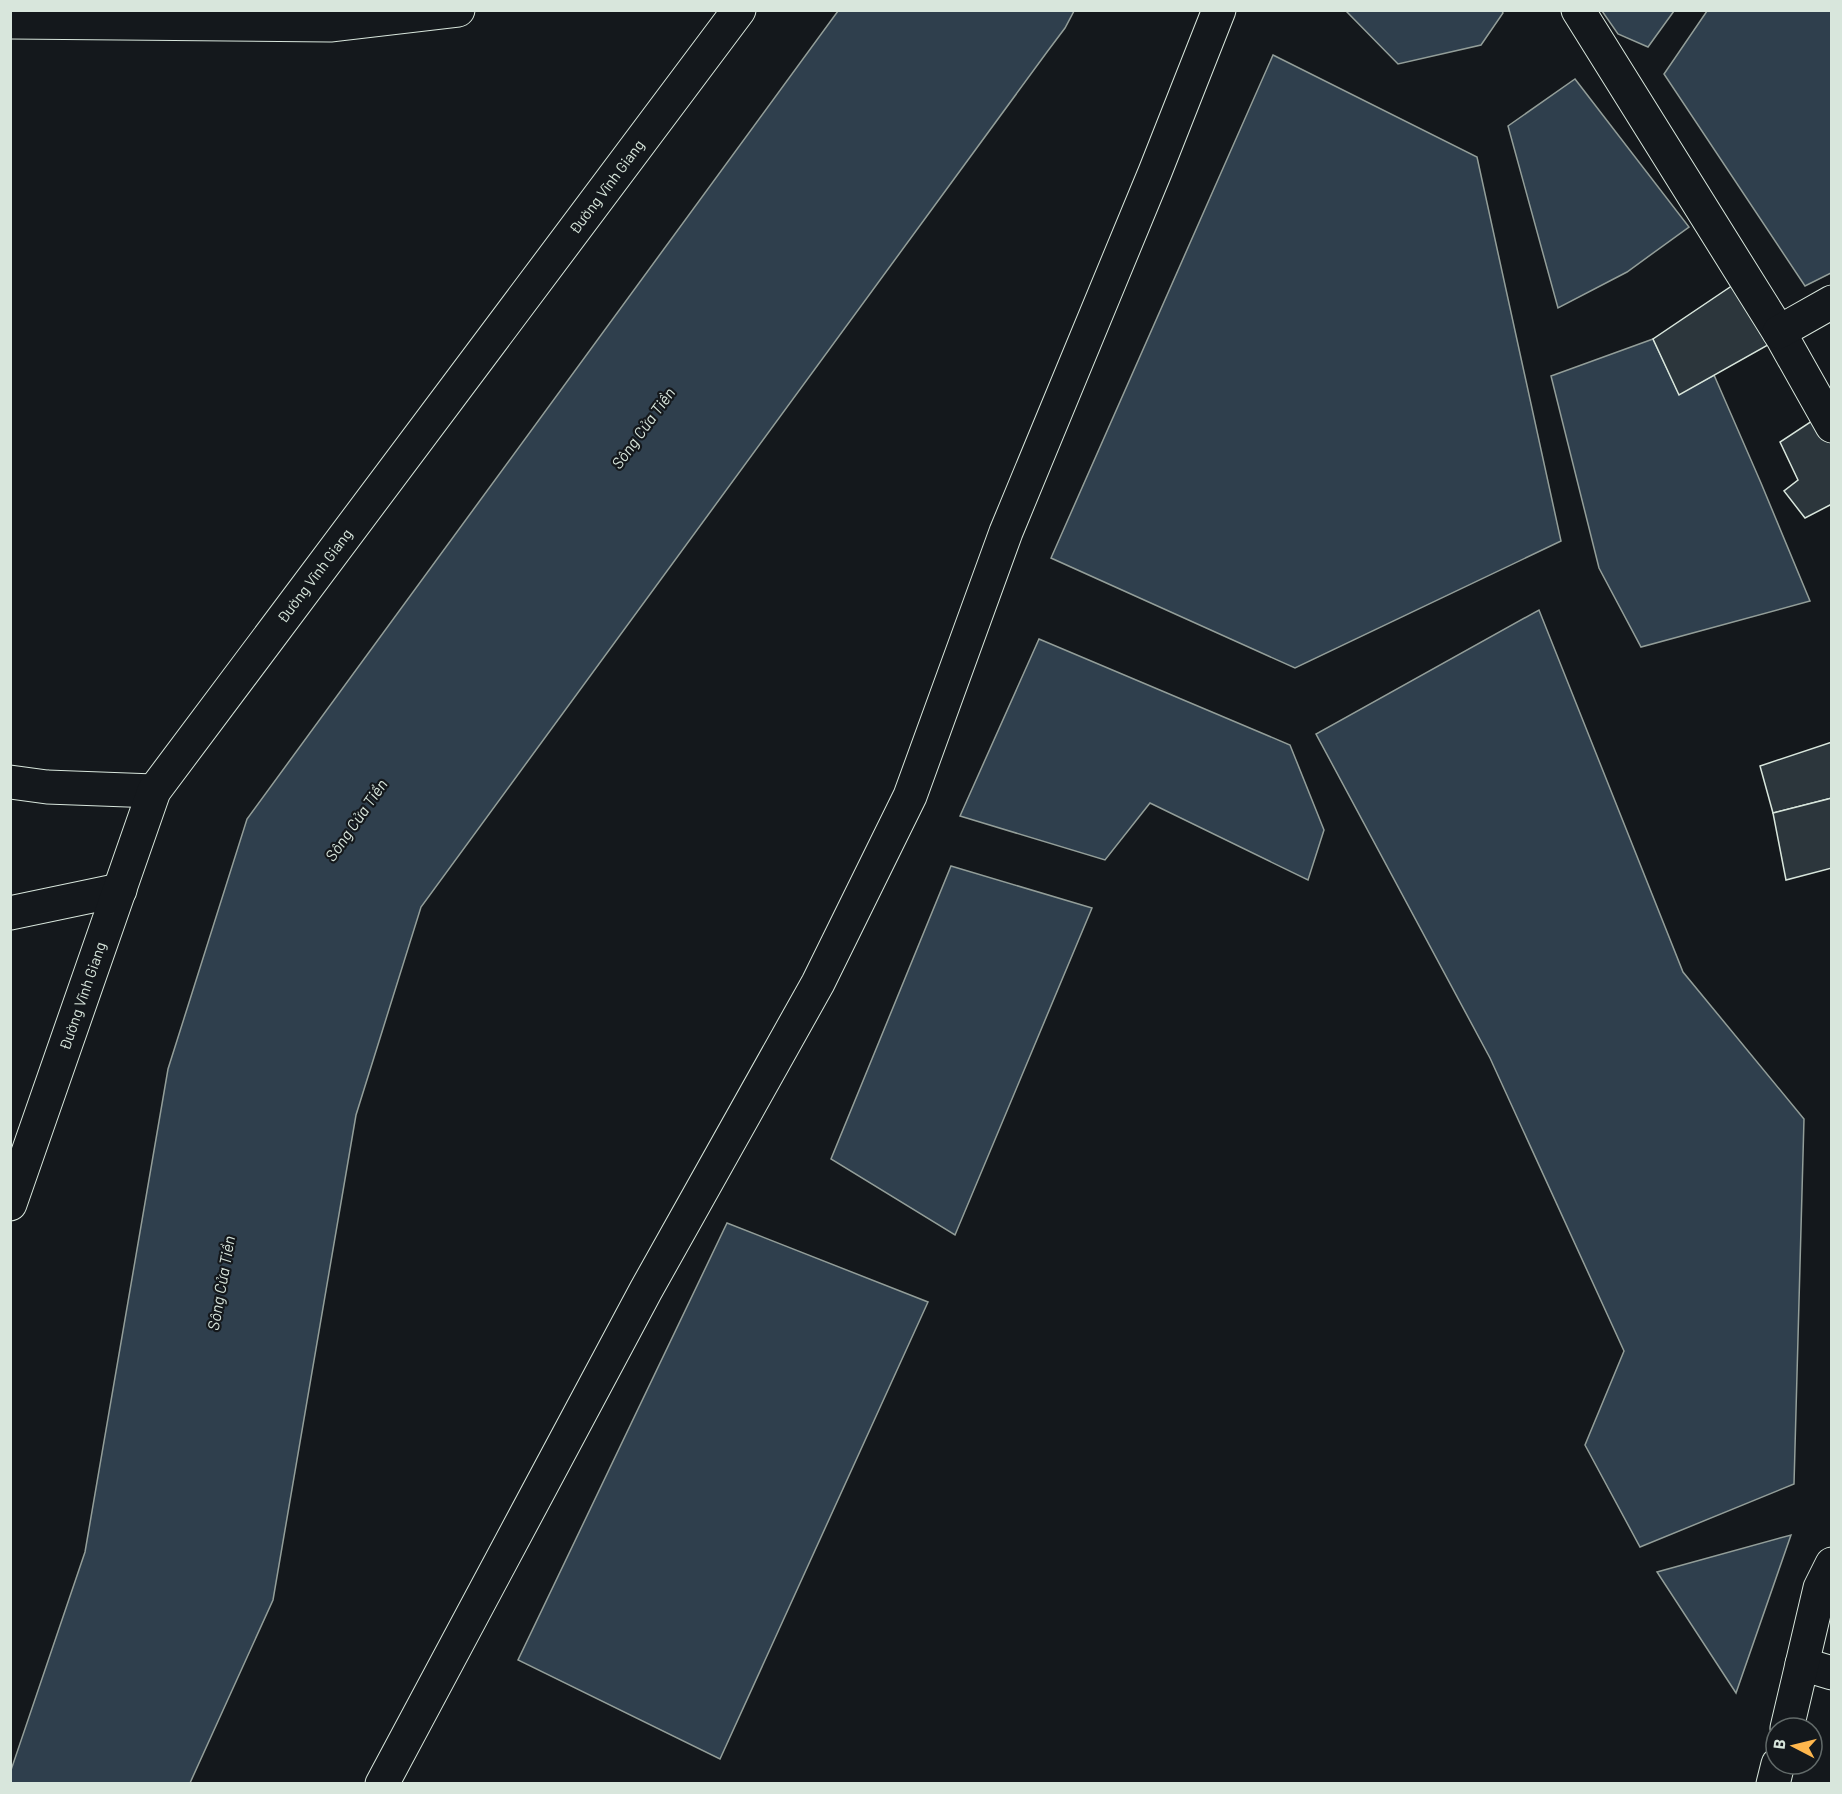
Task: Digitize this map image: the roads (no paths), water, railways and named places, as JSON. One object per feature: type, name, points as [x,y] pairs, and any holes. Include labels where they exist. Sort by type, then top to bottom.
[{"type":"street","points":[[10,22],[330,25],[458,10]]},
{"type":"street","name":"Đường Vĩnh Giang","points":[[10,1204],[154,791],[739,10]]},
{"type":"street","points":[[382,1784],[646,1290],[818,983],[910,796],[1006,532],[1219,10]]},
{"type":"street","points":[[1578,10],[1779,332],[1832,426]]},
{"type":"street","points":[[1779,332],[1832,302]]},
{"type":"street","points":[[10,782],[47,787],[154,791]]},
{"type":"street","points":[[10,913],[120,890]]},
{"type":"street","points":[[1793,1716],[1817,1668],[1820,1588],[1832,1564]]},
{"type":"water","name":"Sông Cửa Tiền","points":[[838,11],[1074,11],[1065,28],[421,907],[356,1115],[273,1600],[190,1783],[11,1783],[11,1770],[85,1552],[168,1069],[247,819]]},
{"type":"water","points":[[1346,11],[1502,11],[1503,13],[1481,45],[1398,64]]},
{"type":"water","points":[[1602,11],[1674,11],[1648,47],[1618,34]]},
{"type":"water","points":[[1707,11],[1831,11],[1831,273],[1805,286],[1664,74]]},
{"type":"water","points":[[1273,55],[1477,157],[1561,541],[1295,668],[1051,558]]},
{"type":"water","points":[[1575,79],[1689,227],[1627,272],[1558,308],[1508,126]]},
{"type":"water","points":[[1653,339],[1679,394],[1714,375],[1810,601],[1641,647],[1599,568],[1551,376]]},
{"type":"water","points":[[1539,610],[1683,972],[1804,1119],[1794,1484],[1640,1547],[1585,1445],[1624,1351],[1490,1058],[1316,734]]},
{"type":"water","points":[[1039,639],[1290,745],[1324,830],[1308,880],[1150,803],[1105,860],[960,816]]},
{"type":"water","points":[[951,866],[1092,908],[955,1235],[831,1159]]},
{"type":"water","points":[[727,1223],[928,1302],[720,1759],[518,1660]]},
{"type":"water","points":[[1791,1535],[1736,1693],[1657,1572]]}]
